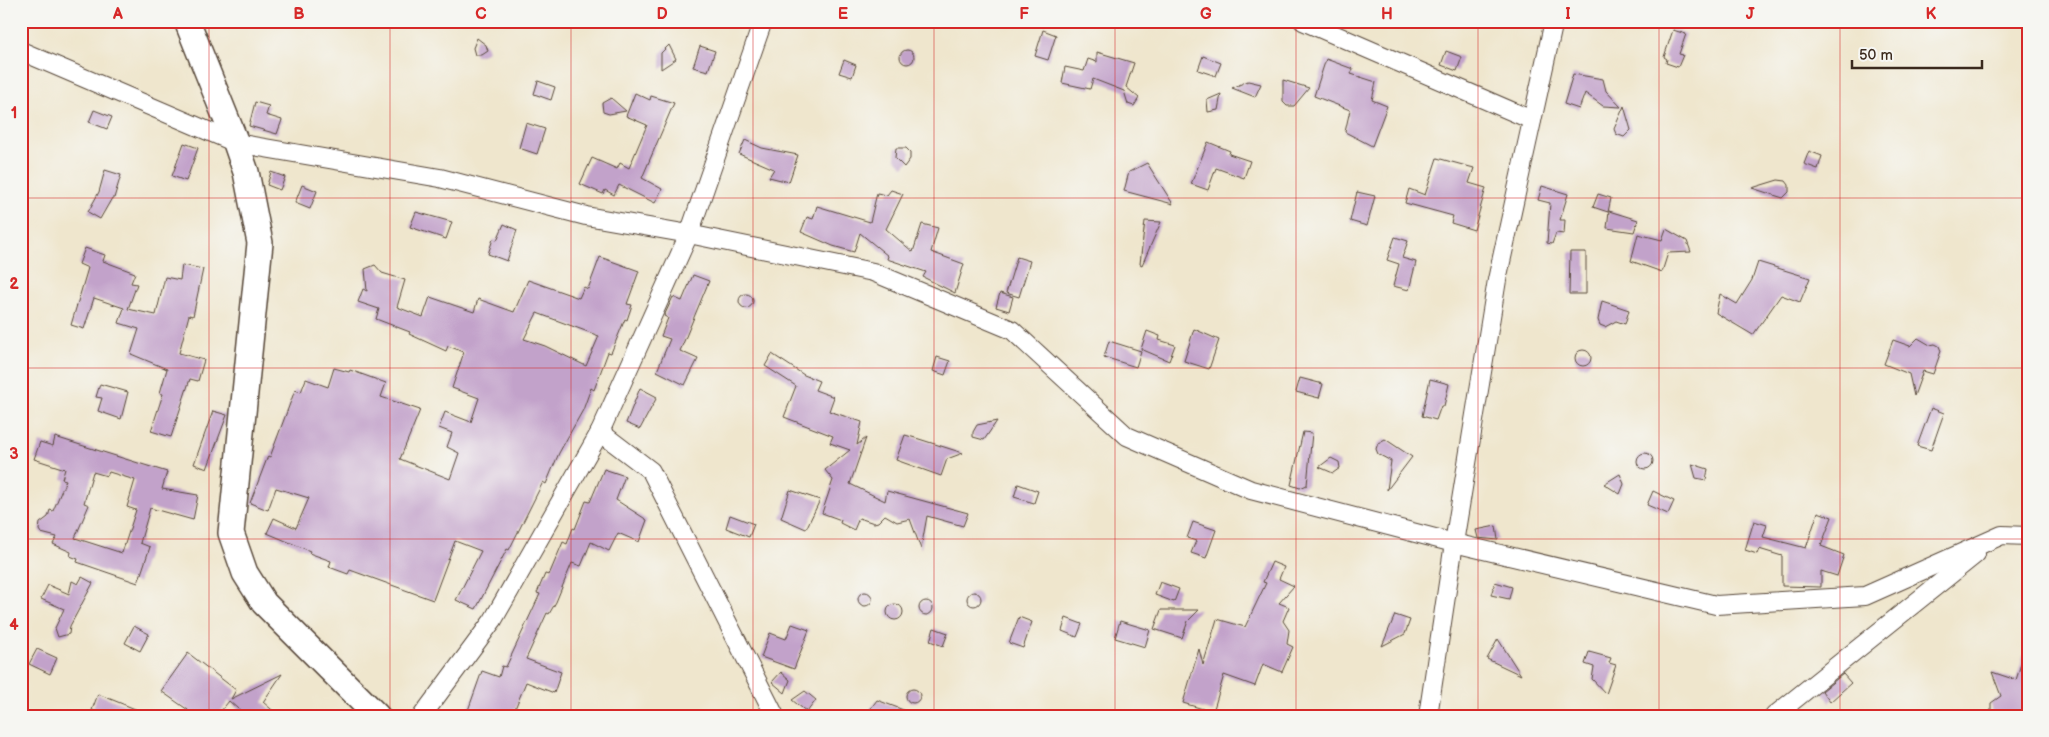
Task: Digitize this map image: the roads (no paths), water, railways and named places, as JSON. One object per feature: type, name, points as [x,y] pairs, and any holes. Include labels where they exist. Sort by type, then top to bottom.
[{"type":"street","points":[[187,21],[246,172],[260,244],[231,533],[245,573],[264,603],[377,716]]},
{"type":"street","points":[[430,713],[493,620],[600,432],[689,234],[763,21]]},
{"type":"street","points":[[1302,21],[1532,120]]},
{"type":"street","points":[[1428,716],[1497,280],[1554,21]]},
{"type":"street","points":[[21,51],[236,143],[440,178],[586,216],[689,234],[873,272],[1012,330],[1128,436],[1251,490],[1454,543],[1716,605],[1865,596],[2002,535],[2028,536]]},
{"type":"street","points":[[600,432],[651,471],[775,716]]},
{"type":"street","points":[[1774,716],[1996,538]]}]
